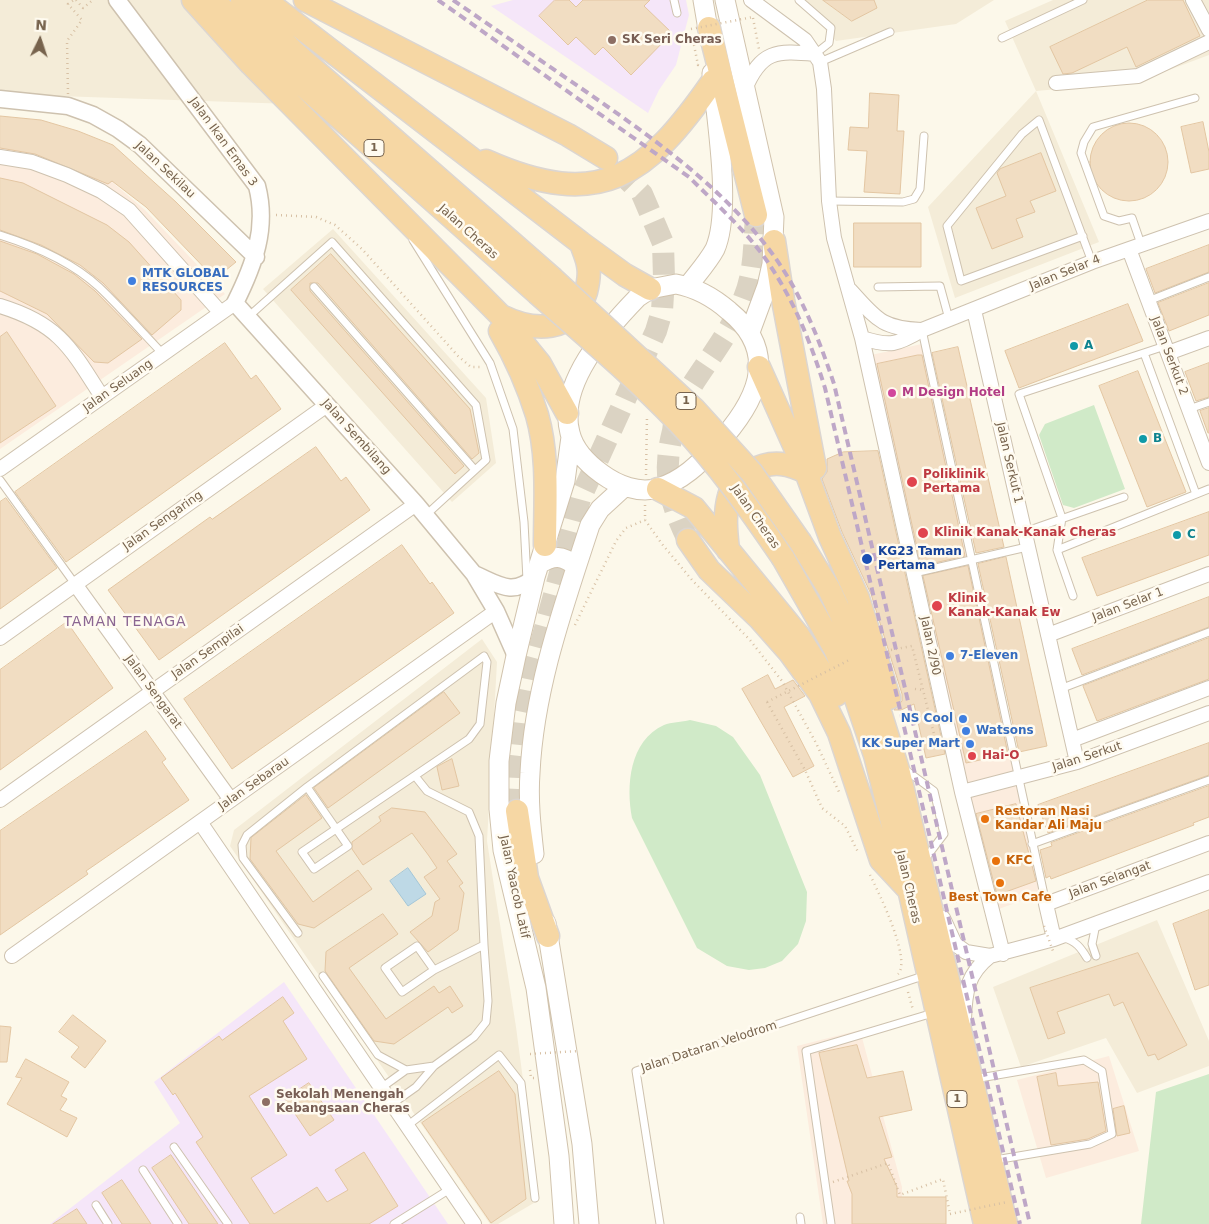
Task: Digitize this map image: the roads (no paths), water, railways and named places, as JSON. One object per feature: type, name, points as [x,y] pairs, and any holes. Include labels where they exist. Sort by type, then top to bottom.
[{"type":"highway","points":[[194,0],[251,64],[501,316],[540,364],[567,413]]},
{"type":"highway","name":"Jalan Cheras","points":[[212,0],[297,80],[694,409],[752,473],[801,543],[833,598],[853,640],[874,696],[899,773],[1006,1224]]},
{"type":"highway","name":"Jalan Cheras","points":[[242,0],[294,52],[544,285],[609,356],[679,422],[734,486],[783,558],[835,649],[863,720],[889,807],[929,974],[927,1015],[985,1224]]},
{"type":"highway","points":[[265,0],[581,243],[625,276],[650,289]]},
{"type":"highway","points":[[305,0],[568,135],[606,158]]},
{"type":"highway","points":[[700,28],[756,215]]},
{"type":"highway","points":[[456,148],[524,177],[546,181],[595,183],[612,179],[641,164],[669,139],[686,120],[713,81]]},
{"type":"highway","points":[[774,241],[802,408],[830,537]]},
{"type":"highway","points":[[501,316],[517,324],[540,328],[552,326],[571,316],[584,298],[589,277],[588,266],[581,243]]},
{"type":"highway","points":[[479,293],[513,354],[537,416],[545,470],[535,573]]},
{"type":"highway","points":[[759,367],[806,472],[830,537],[858,598],[872,638],[943,918],[941,952]]},
{"type":"highway","points":[[728,550],[726,509],[729,494],[744,475],[770,464],[792,466],[806,472]]},
{"type":"highway","points":[[650,489],[694,508],[798,635],[840,702],[863,720]]},
{"type":"highway","points":[[688,540],[709,570],[759,618],[790,653],[820,694],[839,733],[881,860],[909,889]]},
{"type":"highway","points":[[517,811],[527,878],[548,936]]},
{"type":"main road","points":[[688,286],[715,248],[720,231],[722,185],[713,81],[700,28],[703,0]]},
{"type":"main road","points":[[725,0],[774,217],[774,241],[767,286],[750,332]]},
{"type":"main road","points":[[669,285],[688,286],[720,303],[750,332],[758,351],[759,367],[753,395],[746,410],[732,428],[699,464],[679,480],[650,489],[624,487],[594,468],[580,454],[571,437],[567,413],[571,390],[578,372],[626,310],[638,297],[650,289],[669,285]]},
{"type":"main road","name":"Jalan Yaacob Latif","points":[[564,1224],[559,1156],[536,988],[503,850],[499,809],[499,761],[506,703],[516,656],[535,573],[565,481],[571,437]]},
{"type":"main road","name":"Jalan Yaacob Latif","points":[[589,1224],[582,1144],[534,854],[530,816],[530,774],[536,718],[547,668],[576,566],[595,516],[624,487]]},
{"type":"main road","points":[[535,573],[551,557],[561,557],[576,566]]},
{"type":"street","name":"Jalan Ikan Emas 3","points":[[117,0],[256,186],[262,214],[260,235],[256,257],[235,303]]},
{"type":"street","points":[[751,0],[790,27],[805,40],[817,58]]},
{"type":"street","points":[[1193,0],[1208,25]]},
{"type":"street","points":[[1056,83],[1138,76],[1209,42]]},
{"type":"street","points":[[745,89],[756,66],[771,54],[782,52],[817,58]]},
{"type":"street","name":"Jalan 2/90","points":[[817,58],[824,89],[828,201],[834,238],[862,338],[996,955]]},
{"type":"street","name":"Jalan Sekilau","points":[[0,99],[68,106],[93,115],[140,144],[256,257]]},
{"type":"street","points":[[0,157],[32,162],[67,175],[101,191],[129,210],[221,313]]},
{"type":"street","name":"Jalan Selar 4","points":[[862,338],[885,344],[901,342],[922,330],[1092,262],[1209,221]]},
{"type":"street","name":"Jalan Serkut 2","points":[[1135,246],[1148,301],[1208,460]]},
{"type":"street","name":"Jalan Selar 4","points":[[847,287],[868,312],[886,324],[903,329],[922,330]]},
{"type":"street","name":"Jalan Seluang","points":[[0,469],[235,303]]},
{"type":"street","name":"Jalan Sembilang","points":[[235,303],[421,510],[474,574],[496,611],[516,656]]},
{"type":"street","points":[[0,306],[36,320],[53,331],[70,347],[102,397]]},
{"type":"street","name":"Jalan Serkut 1","points":[[974,310],[1077,762]]},
{"type":"street","points":[[1167,349],[1209,338]]},
{"type":"street","name":"Jalan Sengaring","points":[[0,638],[327,405]]},
{"type":"street","name":"Jalan Sempilai","points":[[0,800],[153,692],[421,510]]},
{"type":"street","name":"Jalan Sembilang","points":[[474,574],[510,589],[535,573]]},
{"type":"street","name":"Jalan Selar 1","points":[[1048,635],[1209,574]]},
{"type":"street","name":"Jalan Sengarat","points":[[75,584],[231,800]]},
{"type":"street","name":"Jalan Sebarau","points":[[12,956],[496,611]]},
{"type":"street","name":"Jalan Serkut","points":[[1072,740],[1209,688]]},
{"type":"street","name":"Jalan Serkut","points":[[962,792],[1077,762],[1209,713]]},
{"type":"street","points":[[200,822],[474,1224]]},
{"type":"street","name":"Jalan Selangat","points":[[1046,904],[1209,843]]},
{"type":"street","points":[[943,918],[955,944],[966,952],[996,955],[1056,942],[1097,924],[1209,882]]},
{"type":"street","points":[[1046,904],[1056,942]]},
{"type":"street","points":[[962,1042],[965,995],[974,972],[996,955]]},
{"type":"lane","points":[[674,0],[677,13]]},
{"type":"lane","points":[[798,0],[832,28],[829,43],[817,58]]},
{"type":"lane","points":[[1002,38],[1083,0]]},
{"type":"lane","points":[[817,58],[890,32]]},
{"type":"lane","points":[[1135,246],[1132,218],[1119,221],[1104,216],[1081,152],[1084,142],[1093,127],[1195,98]]},
{"type":"lane","points":[[1083,236],[961,281],[948,226],[1022,134],[1039,120],[1083,236],[1092,262]]},
{"type":"lane","points":[[828,201],[903,202],[914,199],[920,189],[924,136]]},
{"type":"lane","points":[[394,209],[490,363],[513,429],[524,522],[535,573]]},
{"type":"lane","points":[[0,235],[33,246],[68,264],[90,280],[163,354]]},
{"type":"lane","points":[[248,317],[332,242],[476,404],[486,460],[476,470],[421,510]]},
{"type":"lane","points":[[1148,301],[1209,278]]},
{"type":"lane","points":[[878,287],[940,286],[949,320]]},
{"type":"lane","points":[[314,287],[476,470]]},
{"type":"lane","points":[[922,330],[1046,904]]},
{"type":"lane","points":[[1073,596],[1057,550],[1062,518],[1019,394],[1144,352],[1167,349]]},
{"type":"lane","points":[[1144,352],[1196,494]]},
{"type":"lane","points":[[1189,409],[1209,402]]},
{"type":"lane","points":[[0,480],[75,584]]},
{"type":"lane","points":[[1057,550],[1209,489]]},
{"type":"lane","points":[[1024,532],[1124,496]]},
{"type":"lane","points":[[914,573],[1028,547]]},
{"type":"lane","points":[[1060,689],[1209,632]]},
{"type":"lane","points":[[298,933],[243,858],[242,844],[247,835],[306,787],[484,656],[488,662],[480,724],[469,739],[415,776],[336,829],[302,852],[314,869],[348,846],[336,829],[306,787]]},
{"type":"lane","points":[[392,1104],[416,1087],[434,1066],[474,1037],[486,1022],[488,1001],[479,836],[469,812],[427,791],[415,776]]},
{"type":"lane","points":[[1032,844],[1209,780]]},
{"type":"lane","points":[[1096,956],[1092,944],[1097,924]]},
{"type":"lane","points":[[1056,942],[1072,940],[1082,949],[1087,958]]},
{"type":"lane","points":[[434,970],[417,946],[385,968],[402,992],[434,970],[484,946]]},
{"type":"lane","name":"Jalan Dataran Velodrom","points":[[660,1224],[636,1072],[929,974]]},
{"type":"lane","points":[[324,976],[378,1055],[406,1070]]},
{"type":"lane","points":[[831,1224],[827,1184],[806,1051],[927,1015]]},
{"type":"lane","points":[[407,1126],[500,1055],[521,1083],[535,1198]]},
{"type":"lane","points":[[972,1080],[1084,1060],[1102,1071],[1112,1134],[1090,1144],[991,1161]]},
{"type":"lane","points":[[381,1088],[406,1070],[434,1066]]},
{"type":"lane","points":[[174,1147],[228,1224]]},
{"type":"lane","points":[[143,1170],[178,1224]]},
{"type":"lane","points":[[394,1224],[450,1189]]},
{"type":"lane","points":[[96,1205],[108,1224]]},
{"type":"water","points":[[408,868],[426,894],[408,906],[390,881]]},
{"type":"tunnel","points":[[517,811],[519,762],[524,717],[534,669],[580,499],[656,331],[662,311],[664,278],[663,243],[642,194],[608,160]]},
{"type":"tunnel","points":[[688,540],[676,512],[669,487],[668,461],[675,420],[678,409],[686,395],[738,313],[748,288],[752,267],[756,215]]},
{"type":"railway","points":[[438,0],[689,177],[736,224],[762,254],[782,285],[799,318],[825,388],[1020,1224]]},
{"type":"railway","points":[[453,0],[661,145],[706,183],[749,225],[768,248],[789,279],[807,313],[834,384],[1030,1224]]},
{"type":"place","name":"SK Seri Cheras","points":[[612,40]]},
{"type":"place","name":"MTK GLOBAL RESOURCES","points":[[132,281]]},
{"type":"place","name":"A","points":[[1074,346]]},
{"type":"place","name":"M Design Hotel","points":[[892,393]]},
{"type":"place","name":"B","points":[[1143,439]]},
{"type":"place","name":"Poliklinik Pertama","points":[[912,482]]},
{"type":"place","name":"Klinik Kanak-Kanak Cheras","points":[[923,533]]},
{"type":"place","name":"C","points":[[1177,535]]},
{"type":"place","name":"KG23 Taman Pertama","points":[[867,559]]},
{"type":"place","name":"Klinik Kanak-Kanak Ew","points":[[937,606]]},
{"type":"place","name":"7-Eleven","points":[[950,656]]},
{"type":"place","name":"NS Cool","points":[[963,719]]},
{"type":"place","name":"Watsons","points":[[966,731]]},
{"type":"place","name":"KK Super Mart","points":[[970,744]]},
{"type":"place","name":"Hai-O","points":[[972,756]]},
{"type":"place","name":"Restoran Nasi Kandar Ali Maju","points":[[985,819]]},
{"type":"place","name":"KFC","points":[[996,861]]},
{"type":"place","name":"Best Town Cafe","points":[[1000,883]]},
{"type":"place","name":"Sekolah Menengah Kebangsaan Cheras","points":[[266,1102]]},
{"type":"district","name":"TAMAN TENAGA","points":[[125,622]]}]
